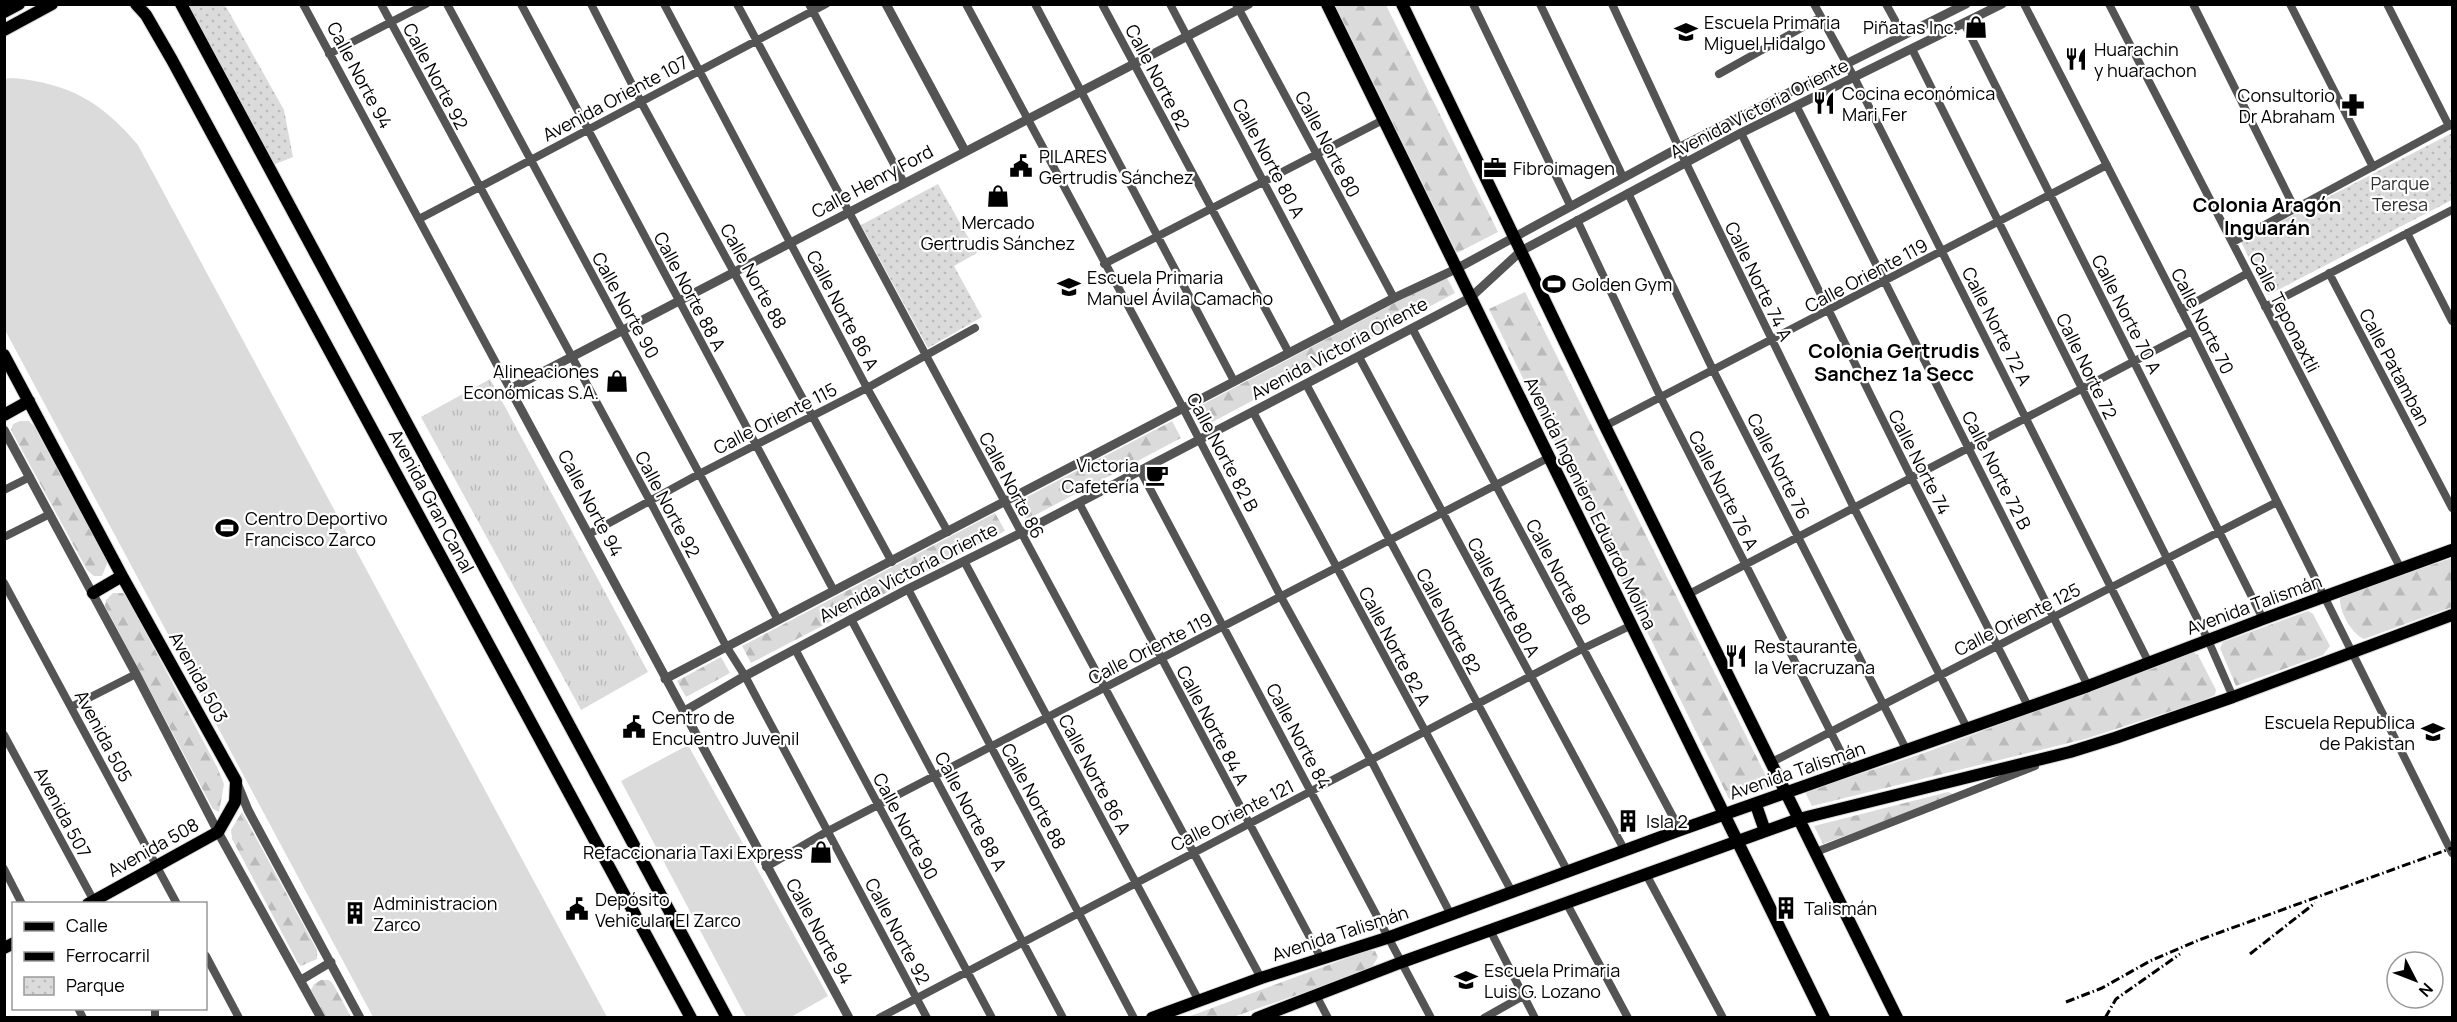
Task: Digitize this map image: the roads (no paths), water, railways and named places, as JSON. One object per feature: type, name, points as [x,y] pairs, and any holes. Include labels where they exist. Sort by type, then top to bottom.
[{"type":"main road","points":[[4,12],[19,4]]},
{"type":"main road","points":[[4,30],[52,4]]},
{"type":"main road","name":"Avenida Gran Canal","points":[[136,4],[146,15],[172,60],[691,1017]]},
{"type":"main road","name":"Avenida Gran Canal","points":[[181,4],[727,1017]]},
{"type":"main road","name":"Avenida Ingeniero Eduardo Molina","points":[[1327,4],[1824,1017]]},
{"type":"main road","points":[[1402,4],[1770,764],[1897,1017]]},
{"type":"main road","name":"Avenida 503","points":[[4,355],[122,576],[236,781]]},
{"type":"main road","points":[[4,415],[29,401]]},
{"type":"main road","name":"Avenida Talismán","points":[[1152,1017],[1261,978],[1390,937],[1680,830],[2088,686],[2452,550]]},
{"type":"main road","points":[[93,593],[122,576]]},
{"type":"main road","points":[[1257,1017],[1317,997],[1402,962],[1647,876],[1799,819],[2070,752],[2233,697],[2452,615]]},
{"type":"main road","name":"Avenida 508","points":[[93,902],[218,832],[231,813],[236,781]]},
{"type":"main road","points":[[1756,805],[1765,831]]},
{"type":"street","name":"Calle Norte 94","points":[[303,4],[766,867],[849,1017]]},
{"type":"street","name":"Calle Norte 92","points":[[381,4],[927,1017]]},
{"type":"street","points":[[329,54],[426,4]]},
{"type":"street","name":"Calle Norte 90","points":[[447,4],[778,620]]},
{"type":"street","name":"Calle Norte 88 A","points":[[521,4],[586,130],[834,591]]},
{"type":"street","name":"Calle Norte 88","points":[[591,4],[641,102],[892,562]]},
{"type":"street","name":"Calle Norte 86 A","points":[[664,4],[867,388],[948,532]]},
{"type":"street","name":"Calle Norte 86","points":[[737,4],[1261,978]]},
{"type":"street","name":"Avenida Oriente 107","points":[[418,219],[756,41],[811,8],[826,4]]},
{"type":"street","points":[[886,4],[965,151]]},
{"type":"street","name":"Calle Norte 82 B","points":[[966,4],[1183,408],[1281,597],[1371,760],[1451,915]]},
{"type":"street","points":[[1035,4],[1234,381]]},
{"type":"street","name":"Calle Norte 82","points":[[1102,4],[1289,353]]},
{"type":"street","name":"Calle Norte 80 A","points":[[1170,4],[1340,327]]},
{"type":"street","name":"Calle Henry Ford","points":[[510,388],[1187,37],[1238,7],[1249,4]]},
{"type":"street","points":[[1473,4],[1570,205]]},
{"type":"street","points":[[1540,4],[1623,177]]},
{"type":"street","name":"Calle Norte 74 A","points":[[1612,4],[1686,163],[1854,508],[1968,728]]},
{"type":"street","name":"Calle Norte 72 A","points":[[1814,4],[1855,79],[2149,663]]},
{"type":"street","points":[[1886,4],[1903,35]]},
{"type":"street","name":"Avenida Victoria Oriente","points":[[683,712],[745,676],[908,589],[1079,503],[1470,298],[1521,251],[1577,220],[1741,134],[2002,4]]},
{"type":"street","name":"Calle Norte 70","points":[[2024,4],[2192,331],[2452,853]]},
{"type":"street","name":"Calle Teponaxtli","points":[[2109,4],[2401,569]]},
{"type":"street","points":[[2193,4],[2295,207]]},
{"type":"street","points":[[2290,4],[2373,167]]},
{"type":"street","points":[[2233,242],[2451,125],[2387,4]]},
{"type":"street","name":"Avenida Victoria Oriente","points":[[665,679],[1394,298],[1456,269],[1680,147],[1960,6]]},
{"type":"street","name":"Calle Norte 80","points":[[1238,7],[1394,298]]},
{"type":"street","points":[[811,8],[904,183]]},
{"type":"street","points":[[1719,74],[1821,17]]},
{"type":"street","name":"Calle Norte 70 A","points":[[1964,23],[2263,619]]},
{"type":"street","name":"Calle Norte 72","points":[[1912,49],[2208,640],[2233,697]]},
{"type":"street","name":"Calle Norte 72 B","points":[[1797,107],[2088,686]]},
{"type":"street","points":[[1104,264],[1383,120]]},
{"type":"street","name":"Calle Norte 74","points":[[1741,134],[1911,477],[2028,706]]},
{"type":"street","name":"Calle Oriente 119","points":[[1605,426],[1886,282],[2107,165]]},
{"type":"street","name":"Calle Norte 76","points":[[1628,193],[1713,370],[1907,751]]},
{"type":"street","points":[[2265,307],[2452,210]]},
{"type":"street","name":"Calle Norte 76 A","points":[[1577,220],[1660,396],[1850,770]]},
{"type":"street","points":[[2407,233],[2452,321]]},
{"type":"street","points":[[2181,310],[2248,273]]},
{"type":"street","name":"Calle Patamban","points":[[2329,273],[2452,508]]},
{"type":"street","name":"Calle Oriente 115","points":[[589,534],[756,444],[867,388],[975,328]]},
{"type":"street","name":"Calle Norte 80","points":[[1412,328],[1680,830]]},
{"type":"street","points":[[1689,594],[2192,331]]},
{"type":"street","name":"Calle Norte 80 A","points":[[1359,357],[1529,677],[1625,851]]},
{"type":"street","name":"Calle Norte 82","points":[[1306,384],[1568,872]]},
{"type":"street","name":"Calle Norte 82 A","points":[[1253,411],[1512,892]]},
{"type":"street","points":[[4,430],[93,593],[218,832],[321,1017]]},
{"type":"street","name":"Calle Oriente 119","points":[[766,867],[828,831],[1548,458]]},
{"type":"street","name":"Calle Norte 84","points":[[1140,470],[1431,1017]]},
{"type":"street","points":[[4,490],[30,477]]},
{"type":"street","name":"Calle Oriente 125","points":[[1770,764],[2277,502]]},
{"type":"street","name":"Calle Norte 84 A","points":[[1079,503],[1322,960]]},
{"type":"street","points":[[4,537],[50,514]]},
{"type":"street","name":"Calle Norte 86 A","points":[[964,561],[1199,1000]]},
{"type":"street","name":"Avenida 505","points":[[4,583],[176,902]]},
{"type":"street","name":"Calle Norte 88","points":[[908,589],[1134,1017]]},
{"type":"street","name":"Calle Norte 88 A","points":[[851,619],[1063,1017]]},
{"type":"street","name":"Calle Oriente 121","points":[[879,1017],[1632,625]]},
{"type":"street","name":"Calle Norte 90","points":[[795,649],[992,1017]]},
{"type":"street","points":[[71,707],[136,674]]},
{"type":"street","name":"Avenida 507","points":[[6,740],[93,902]]},
{"type":"street","points":[[1816,852],[2070,752]]},
{"type":"street","name":"Avenida 503","points":[[236,781],[248,810],[360,1017]]},
{"type":"street","points":[[4,869],[21,902]]},
{"type":"street","points":[[1647,876],[1723,1017]]},
{"type":"street","points":[[1567,904],[1628,1017]]},
{"type":"street","points":[[1491,932],[1535,1017]]},
{"type":"street","points":[[207,958],[239,1017]]},
{"type":"street","points":[[301,980],[331,962]]},
{"type":"street","points":[[1484,1017],[1523,996]]},
{"type":"street","points":[[1317,997],[1328,1017]]},
{"type":"railway","points":[[2066,1002],[2102,988],[2150,961],[2199,940],[2452,848]]},
{"type":"railway","points":[[2250,954],[2315,903]]},
{"type":"railway","points":[[2105,1018],[2116,999],[2180,954]]},
{"type":"place","name":"Piñatas Inc.","points":[[1976,27]]},
{"type":"place","name":"Escuela Primaria Miguel Hidalgo","points":[[1686,32]]},
{"type":"place","name":"Huarachin y huarachon","points":[[2076,59]]},
{"type":"place","name":"Cocina económica Mari Fer","points":[[1824,103]]},
{"type":"place","name":"Consultorio Dr Abraham","points":[[2353,105]]},
{"type":"place","name":"PILARES Gertrudis Sánchez","points":[[1021,166]]},
{"type":"place","name":"Fibroimagen","points":[[1495,168]]},
{"type":"place","name":"Mercado Gertrudis Sánchez","points":[[998,196]]},
{"type":"place","name":"Golden Gym","points":[[1554,284]]},
{"type":"place","name":"Escuela Primaria Manuel Ávila Camacho","points":[[1069,287]]},
{"type":"place","name":"Alineaciones Económicas S.A.","points":[[617,381]]},
{"type":"place","name":"Victoria Cafetería","points":[[1157,475]]},
{"type":"place","name":"Centro Deportivo Francisco Zarco","points":[[227,528]]},
{"type":"place","name":"Restaurante la Veracruzana","points":[[1736,656]]},
{"type":"place","name":"Centro de Encuentro Juvenil","points":[[634,727]]},
{"type":"place","name":"Escuela Republica de Pakistan","points":[[2433,732]]},
{"type":"place","name":"Isla 2","points":[[1628,821]]},
{"type":"place","name":"Refaccionaria Taxi Express","points":[[821,852]]},
{"type":"place","name":"Talismán","points":[[1786,908]]},
{"type":"place","name":"Depósito Vehicular El Zarco","points":[[577,909]]},
{"type":"place","name":"Administracion Zarco","points":[[355,913]]},
{"type":"place","name":"Escuela Primaria Luis G. Lozano","points":[[1466,980]]},
{"type":"district","name":"Colonia Aragón Inguarán","points":[[2267,216]]},
{"type":"district","name":"Colonia Gertrudis Sanchez 1a Secc","points":[[1894,362]]},
{"type":"park label","name":"Parque Teresa","points":[[2400,193]]}]
